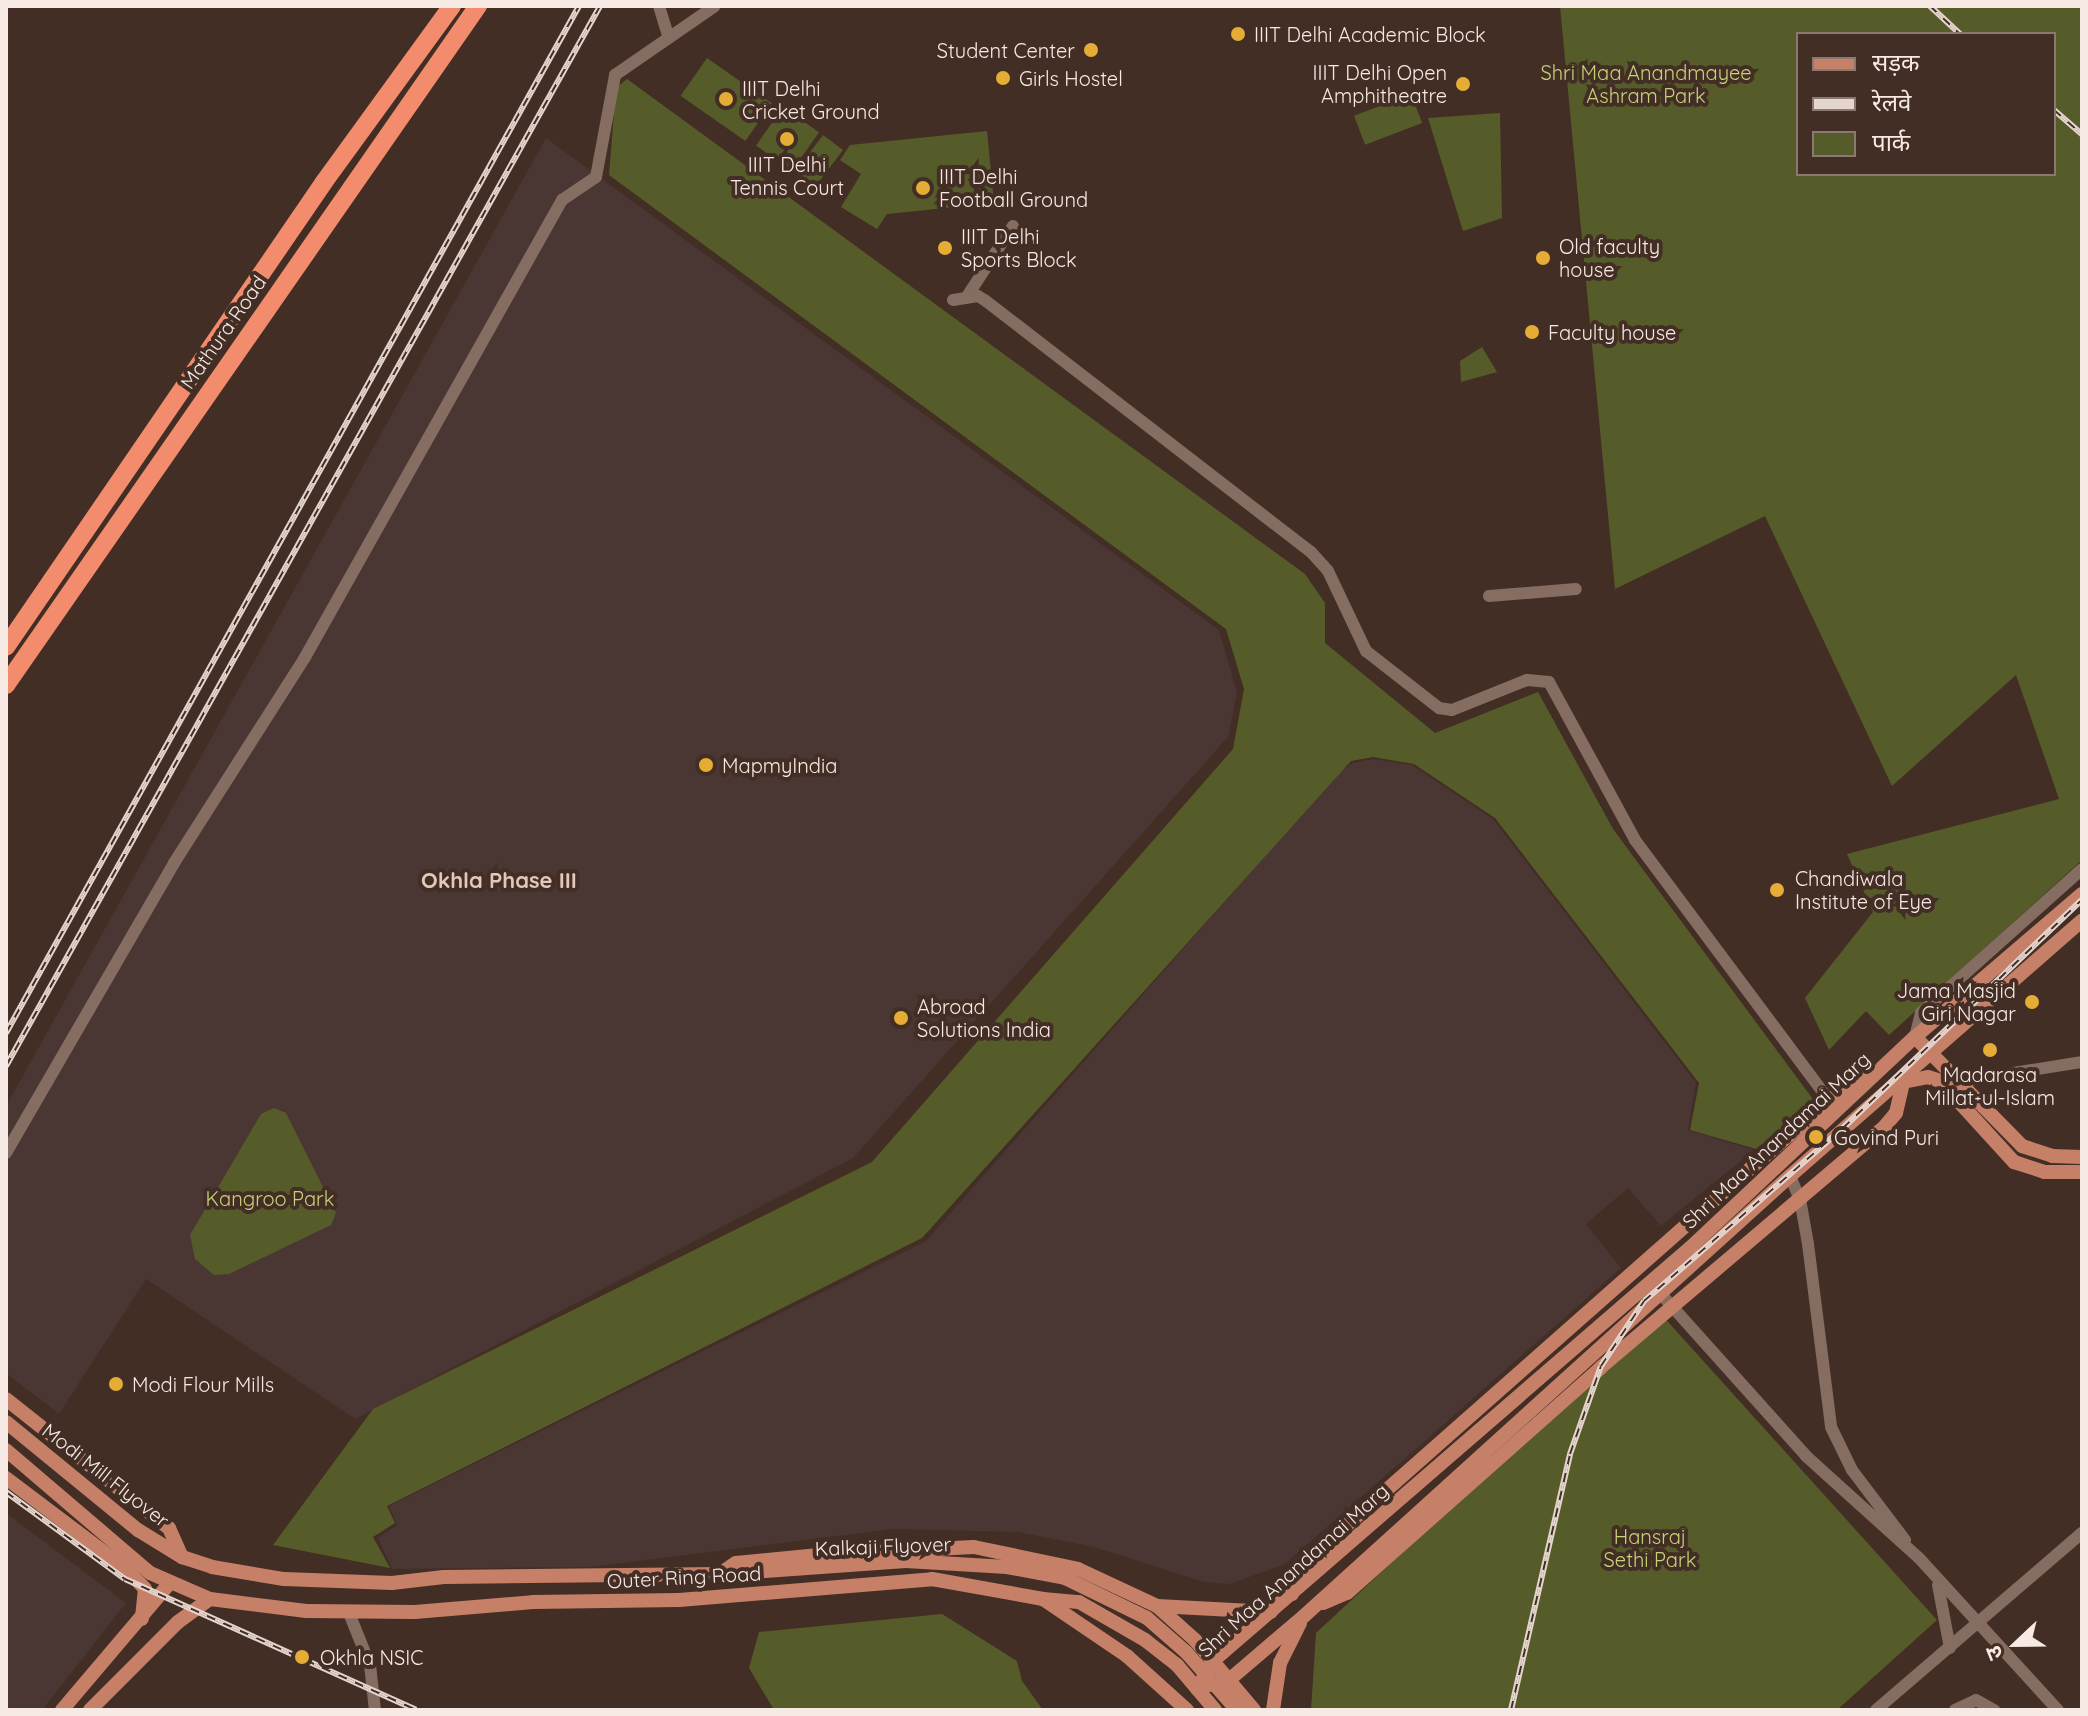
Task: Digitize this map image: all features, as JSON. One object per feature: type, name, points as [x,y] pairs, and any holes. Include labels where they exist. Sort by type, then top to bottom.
[{"type":"highway","name":"Mathura Road","points":[[6,647],[324,182],[452,6]]},
{"type":"highway","name":"Mathura Road","points":[[6,685],[478,6]]},
{"type":"main road","name":"Shri Maa Anandamai Marg","points":[[1197,1689],[1213,1661],[1292,1594],[1296,1570],[1834,1107],[1848,1085],[1880,1070],[2082,894]]},
{"type":"main road","name":"Shri Maa Anandamai Marg","points":[[1197,1689],[1229,1680],[1304,1616],[1790,1176],[2080,927]]},
{"type":"main road","points":[[1915,1037],[2022,1146],[2052,1156],[2082,1157]]},
{"type":"main road","points":[[1316,1605],[1347,1593],[1891,1120],[1903,1082],[1928,1077],[1940,1081],[2014,1162],[2044,1172],[2082,1172]]},
{"type":"main road","points":[[6,1399],[169,1528],[182,1557]]},
{"type":"main road","name":"Modi Mill Flyover","points":[[6,1422],[117,1514],[182,1557]]},
{"type":"main road","points":[[6,1450],[150,1573]]},
{"type":"main road","points":[[6,1478],[125,1568],[145,1589],[142,1619]]},
{"type":"main road","points":[[721,1574],[736,1563],[974,1547],[1078,1569],[1157,1606],[1213,1661],[1254,1710]]},
{"type":"main road","name":"Outer Ring Road","points":[[182,1557],[240,1574],[348,1582],[721,1574]]},
{"type":"main road","name":"Kalkaji Flyover","points":[[721,1574],[946,1562],[1065,1578],[1147,1618],[1186,1652],[1237,1710]]},
{"type":"main road","points":[[125,1568],[150,1573]]},
{"type":"main road","name":"Outer Ring Road","points":[[150,1573],[169,1584],[210,1599],[349,1613],[679,1600],[932,1579],[1043,1599],[1127,1656],[1187,1710]]},
{"type":"main road","points":[[62,1710],[169,1584]]},
{"type":"main road","points":[[1123,1627],[1144,1618],[1140,1597]]},
{"type":"main road","points":[[90,1710],[178,1622],[210,1599]]},
{"type":"main road","points":[[1043,1599],[1079,1602],[1123,1627],[1177,1665],[1215,1710]]},
{"type":"main road","points":[[1157,1606],[1271,1612]]},
{"type":"main road","points":[[1273,1710],[1280,1663],[1304,1616]]},
{"type":"street","points":[[659,6],[668,36]]},
{"type":"street","points":[[6,1153],[174,863],[304,659],[562,200],[596,177],[615,75],[715,6]]},
{"type":"street","points":[[1013,226],[959,299],[986,301],[1311,552],[1328,571],[1366,651],[1439,708],[1452,710],[1527,680],[1549,682],[1635,840],[1834,1107]]},
{"type":"street","points":[[1489,596],[1576,589]]},
{"type":"street","points":[[1915,1037],[1921,1013],[2082,869]]},
{"type":"street","points":[[1958,1082],[2082,1062]]},
{"type":"street","points":[[1790,1176],[1800,1199],[1831,1427],[1852,1470],[1936,1578],[2058,1710]]},
{"type":"street","points":[[1660,1293],[1848,1500],[1919,1558]]},
{"type":"street","points":[[1881,1709],[1975,1623],[2082,1533]]},
{"type":"street","points":[[1936,1578],[1950,1648]]},
{"type":"street","points":[[349,1613],[370,1665],[375,1710]]},
{"type":"street","points":[[1955,1710],[1976,1700],[1994,1710]]},
{"type":"shaded area","points":[[546,138],[1219,630],[1237,693],[1228,737],[853,1158],[355,1419],[146,1279],[59,1414],[6,1373],[6,1106]]},
{"type":"shaded area","points":[[1373,759],[1412,765],[1493,819],[1696,1083],[1688,1130],[1754,1150],[1661,1226],[1628,1188],[1586,1224],[1621,1268],[1285,1564],[1230,1584],[1204,1582],[1094,1547],[1018,1532],[893,1529],[590,1567],[392,1569],[378,1538],[397,1525],[389,1506],[926,1241],[1336,775],[1352,763]]},
{"type":"shaded area","points":[[6,1513],[126,1603],[42,1710],[6,1710]]},
{"type":"green space","name":"Shri Maa Anandmayee Ashram Park","points":[[1560,6],[2082,6],[2082,860],[1889,1035],[1866,1011],[1829,1050],[1805,998],[1873,912],[1847,854],[2059,799],[2016,675],[1892,786],[1765,516],[1615,589]]},
{"type":"green space","name":"IIIT Delhi Cricket Ground","points":[[707,58],[772,103],[745,141],[681,96]]},
{"type":"green space","points":[[627,79],[1305,574],[1325,603],[1325,643],[1435,733],[1538,692],[1613,829],[1815,1102],[1756,1149],[1690,1130],[1699,1083],[1495,818],[1414,764],[1373,757],[1351,761],[922,1238],[387,1506],[395,1523],[373,1537],[390,1568],[273,1545],[373,1409],[872,1162],[1233,749],[1244,689],[1226,629],[609,175],[616,88]]},
{"type":"green space","points":[[1411,94],[1422,123],[1365,145],[1354,116]]},
{"type":"green space","name":"IIIT Delhi Tennis Court","points":[[783,107],[819,132],[792,171],[756,146]]},
{"type":"green space","points":[[1500,113],[1502,218],[1463,231],[1428,118]]},
{"type":"green space","name":"IIIT Delhi Football Ground","points":[[987,131],[994,203],[887,214],[877,229],[841,207],[861,174],[840,160],[850,145]]},
{"type":"green space","points":[[823,135],[843,150],[815,188],[795,173]]},
{"type":"green space","points":[[1482,347],[1497,372],[1461,382],[1460,361]]},
{"type":"green space","name":"Kangroo Park","points":[[274,1108],[286,1113],[336,1213],[331,1225],[229,1274],[214,1275],[195,1259],[190,1235],[261,1114]]},
{"type":"green space","name":"Hansraj Sethi Park","points":[[1660,1313],[1937,1620],[1837,1710],[1311,1710],[1316,1633]]},
{"type":"green space","points":[[942,1614],[1017,1661],[1022,1681],[1043,1710],[774,1710],[749,1668],[759,1632]]},
{"type":"railway","points":[[6,1033],[579,6]]},
{"type":"railway","points":[[6,1066],[600,6]]},
{"type":"railway","points":[[1930,6],[1958,32]]},
{"type":"railway","points":[[2056,112],[2082,134]]},
{"type":"railway","points":[[1511,1710],[1570,1454],[1601,1366],[1644,1301],[1843,1128],[2082,900]]},
{"type":"railway","points":[[6,1492],[125,1579],[416,1710]]},
{"type":"place","name":"IIIT Delhi Academic Block","points":[[1238,34]]},
{"type":"place","name":"Student Center","points":[[1091,50]]},
{"type":"place","name":"Girls Hostel","points":[[1003,78]]},
{"type":"place","name":"IIIT Delhi Open Amphitheatre","points":[[1463,84]]},
{"type":"place","name":"IIIT Delhi Cricket Ground","points":[[726,99]]},
{"type":"place","name":"IIIT Delhi Tennis Court","points":[[787,139]]},
{"type":"place","name":"IIIT Delhi Football Ground","points":[[923,188]]},
{"type":"place","name":"IIIT Delhi Sports Block","points":[[945,248]]},
{"type":"place","name":"Old faculty house","points":[[1543,258]]},
{"type":"place","name":"Faculty house","points":[[1532,332]]},
{"type":"place","name":"MapmyIndia","points":[[706,765]]},
{"type":"place","name":"Chandiwala Institute of Eye","points":[[1777,890]]},
{"type":"place","name":"Jama Masjid Giri Nagar","points":[[2032,1002]]},
{"type":"place","name":"Abroad Solutions India","points":[[901,1018]]},
{"type":"place","name":"Madarasa Millat-ul-Islam","points":[[1990,1050]]},
{"type":"place","name":"Govind Puri","points":[[1816,1137]]},
{"type":"place","name":"Modi Flour Mills","points":[[116,1384]]},
{"type":"place","name":"Okhla NSIC","points":[[302,1657]]},
{"type":"district","name":"Okhla Phase III","points":[[499,881]]}]
